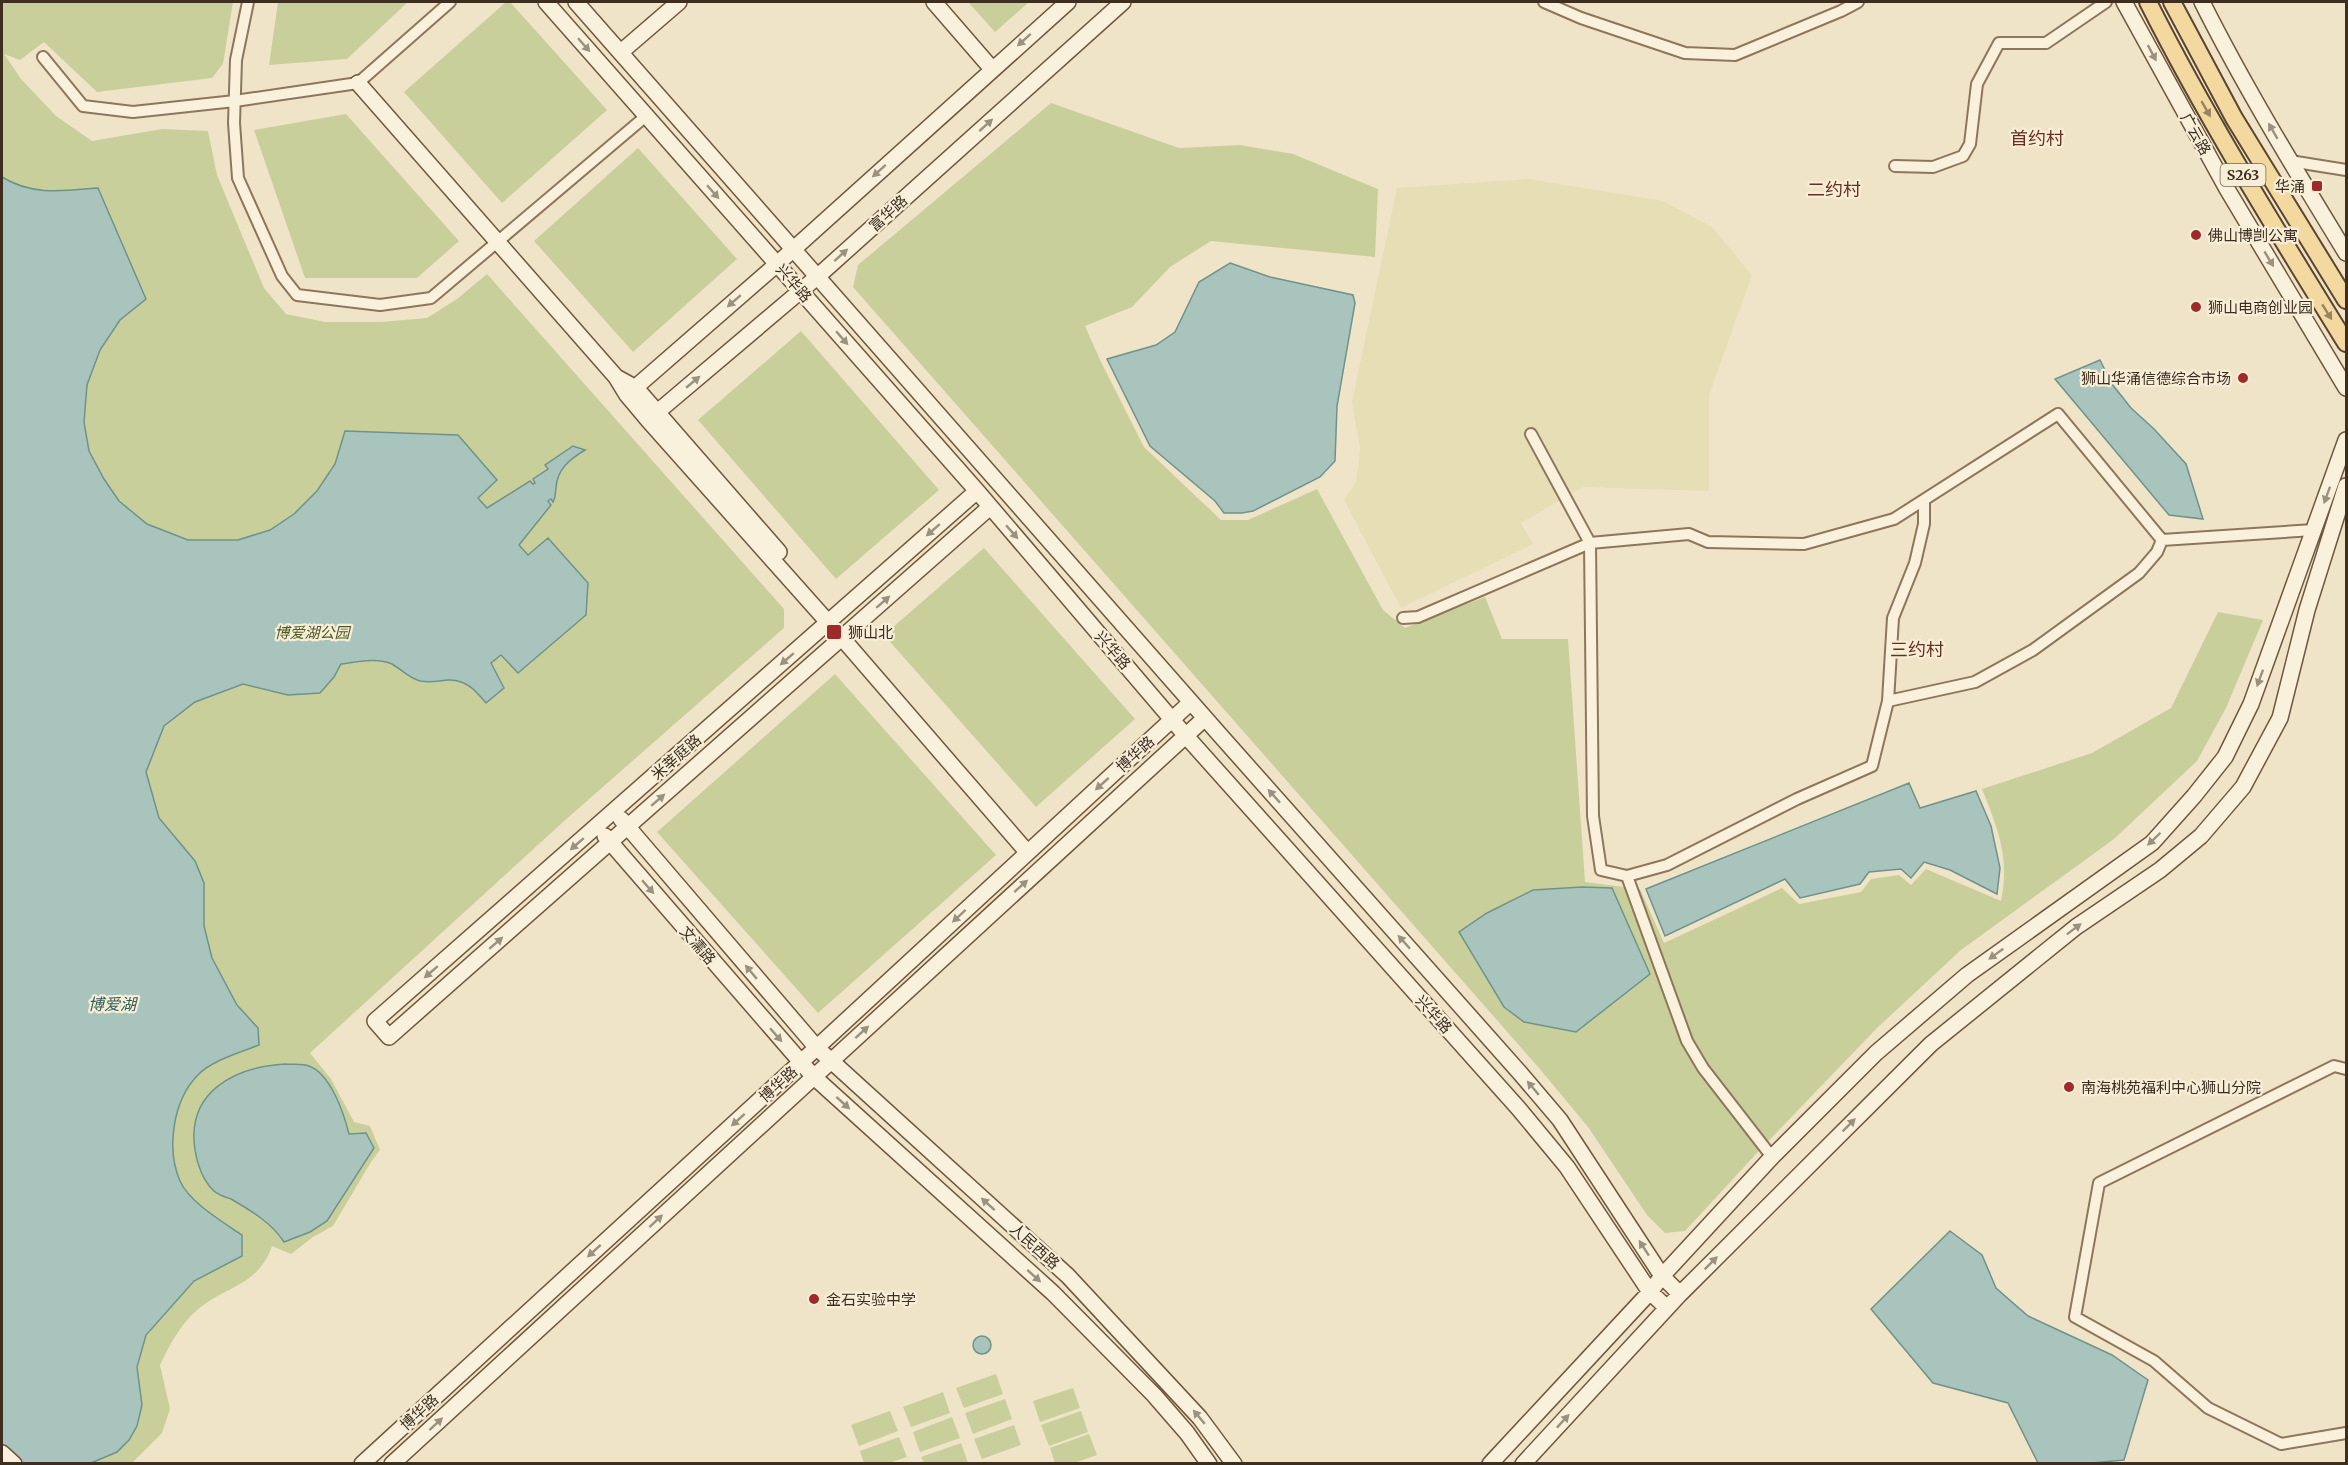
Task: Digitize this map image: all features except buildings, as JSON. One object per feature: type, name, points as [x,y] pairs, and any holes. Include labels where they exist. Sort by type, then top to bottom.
[{"type":"main road","name":"广云路","points":[[2148,2],[2266,214],[2346,343]]},
{"type":"main road","name":"S263","points":[[2172,2],[2234,118],[2346,300]]},
{"type":"street","points":[[248,2],[236,60],[234,123],[238,178],[282,276],[297,295],[380,305],[431,298],[646,116]]},
{"type":"street","points":[[43,57],[83,106],[134,112],[235,101],[358,83],[450,2]]},
{"type":"street","name":"兴华路","points":[[546,2],[977,491],[1186,736],[1519,1109],[1567,1167],[1650,1292],[1667,1308]]},
{"type":"street","name":"兴华路","points":[[576,2],[1560,1120],[1662,1276],[1680,1294]]},
{"type":"street","points":[[621,52],[679,2]]},
{"type":"street","points":[[934,2],[992,69]]},
{"type":"street","points":[[631,392],[1068,2]]},
{"type":"street","name":"富华路","points":[[653,416],[817,277],[1123,2]]},
{"type":"street","points":[[1544,2],[1581,18],[1685,53],[1735,55],[1858,2]]},
{"type":"street","points":[[1894,166],[1933,167],[1963,156],[1970,144],[1977,84],[1999,43],[2046,43],[2106,2]]},
{"type":"street","name":"广云路","points":[[2124,2],[2227,189],[2346,388]]},
{"type":"street","points":[[2202,2],[2290,161],[2345,246]]},
{"type":"street","points":[[358,83],[496,242],[832,619],[1031,849]]},
{"type":"street","points":[[2290,161],[2346,170]]},
{"type":"street","points":[[1403,618],[1418,617],[1590,543],[1689,534],[1708,542],[1804,544],[1894,519],[2058,414],[2162,540]]},
{"type":"street","points":[[1532,434],[1590,543],[1593,816],[1601,870],[1627,876],[1667,865],[1797,799],[1872,766],[1888,701],[1893,618],[1915,563],[1924,524],[1924,500]]},
{"type":"street","points":[[1490,1464],[1772,1157],[1876,1053],[1967,975],[2152,843],[2194,796],[2225,757],[2251,704],[2346,440]]},
{"type":"street","points":[[1523,1464],[1680,1294],[1930,1044],[2076,927],[2160,870],[2201,837],[2242,787],[2280,717],[2307,610],[2346,486]]},
{"type":"street","name":"米莘庭路","points":[[977,491],[375,1022],[389,1037],[990,507]]},
{"type":"street","points":[[2162,540],[2314,530]]},
{"type":"street","points":[[1888,701],[1975,682],[2033,650],[2139,573],[2157,552],[2162,540]]},
{"type":"street","name":"博华路","points":[[362,1464],[1191,702]]},
{"type":"street","name":"博华路","points":[[393,1464],[1205,718]]},
{"type":"street","name":"文濡路","points":[[614,811],[817,1048]]},
{"type":"street","name":"文濡路","points":[[596,827],[800,1063],[1053,1293],[1154,1395],[1187,1433],[1209,1464]]},
{"type":"street","points":[[1627,876],[1687,1041],[1703,1068],[1772,1157]]},
{"type":"street","name":"人民西路","points":[[817,1048],[1068,1276],[1200,1418],[1234,1464]]},
{"type":"street","points":[[2346,1069],[2334,1066],[2098,1183],[2075,1317],[2154,1361],[2208,1408],[2281,1444],[2346,1433]]},
{"type":"street","points":[[2,1453],[14,1464]]},
{"type":"shaded area","points":[[1528,179],[1663,201],[1712,227],[1752,275],[1709,395],[1709,491],[1583,487],[1521,523],[1533,544],[1401,608],[1344,500],[1356,482],[1360,449],[1352,402],[1397,188]]},
{"type":"green space","name":"博爱湖公园","points":[[2,2],[233,2],[223,64],[212,78],[97,92],[44,42],[20,60],[4,54],[21,79],[56,116],[92,141],[162,129],[208,131],[217,175],[264,288],[286,314],[325,322],[381,322],[427,318],[457,299],[487,274],[784,609],[784,628],[563,822],[310,1053],[331,1079],[354,1122],[370,1126],[380,1150],[333,1226],[313,1237],[291,1254],[272,1246],[258,1270],[240,1284],[207,1302],[180,1329],[160,1365],[170,1409],[162,1433],[132,1463],[2,1463]]},
{"type":"green space","points":[[278,2],[408,2],[347,59],[269,65]]},
{"type":"green space","points":[[506,2],[510,2],[607,110],[502,203],[404,92]]},
{"type":"green space","points":[[968,2],[1029,2],[995,32]]},
{"type":"green space","points":[[1051,103],[1179,148],[1240,145],[1293,154],[1378,189],[1375,257],[1211,241],[1170,267],[1132,307],[1085,326],[1144,447],[1221,520],[1248,520],[1317,489],[1383,610],[1405,628],[1485,597],[1502,639],[1568,639],[1585,882],[1640,889],[1664,943],[1782,888],[1799,904],[1861,892],[1871,879],[1899,875],[1911,885],[1926,869],[2001,901],[2004,871],[2001,844],[1982,789],[2092,753],[2171,708],[2218,612],[2263,620],[2226,708],[2197,761],[2114,839],[1961,950],[1877,1028],[1685,1231],[1665,1233],[1647,1215],[1588,1127],[1539,1068],[853,287],[858,265]]},
{"type":"green space","points":[[346,114],[459,241],[417,278],[305,278],[254,130]]},
{"type":"green space","points":[[638,148],[737,259],[633,352],[534,241]]},
{"type":"green space","points":[[801,331],[939,490],[836,579],[698,420]]},
{"type":"green space","points":[[984,548],[1135,719],[1036,807],[884,635]]},
{"type":"green space","points":[[835,674],[996,855],[818,1013],[657,832]]},
{"type":"green space","points":[[996,1374],[1003,1394],[964,1408],[956,1388]]},
{"type":"green space","points":[[1073,1388],[1080,1408],[1040,1422],[1033,1401]]},
{"type":"green space","points":[[943,1392],[950,1413],[911,1427],[903,1407]]},
{"type":"green space","points":[[1005,1399],[1012,1419],[973,1434],[965,1413]]},
{"type":"green space","points":[[890,1411],[898,1431],[859,1446],[851,1425]]},
{"type":"green space","points":[[1081,1411],[1088,1432],[1049,1446],[1041,1425]]},
{"type":"green space","points":[[952,1417],[960,1438],[920,1452],[913,1432]]},
{"type":"green space","points":[[1014,1425],[1021,1445],[982,1459],[974,1439]]},
{"type":"green space","points":[[1089,1434],[1097,1455],[1074,1463],[1055,1463],[1050,1448]]},
{"type":"green space","points":[[899,1437],[907,1457],[889,1463],[864,1463],[860,1451]]},
{"type":"green space","points":[[961,1443],[968,1463],[924,1463],[921,1457]]},
{"type":"water","name":"博爱湖","points":[[2,177],[37,190],[98,188],[146,299],[120,320],[100,350],[87,385],[84,422],[89,451],[104,479],[119,501],[147,524],[188,540],[238,540],[270,530],[294,514],[317,491],[335,464],[345,431],[458,435],[497,480],[478,498],[487,508],[530,481],[535,483],[533,479],[548,469],[545,465],[573,446],[585,450],[569,461],[562,470],[557,481],[553,502],[551,499],[548,501],[551,505],[519,545],[528,555],[548,538],[588,583],[586,615],[518,673],[501,655],[491,663],[504,688],[486,703],[474,690],[460,681],[420,681],[392,664],[367,661],[341,664],[334,677],[320,693],[288,695],[243,684],[195,702],[164,726],[146,772],[159,818],[195,861],[204,883],[204,926],[212,958],[237,1005],[258,1028],[259,1045],[226,1057],[210,1066],[189,1086],[177,1112],[173,1155],[184,1189],[207,1211],[242,1235],[242,1256],[194,1281],[146,1335],[137,1367],[142,1405],[137,1426],[129,1440],[117,1452],[91,1463],[2,1463]]},
{"type":"water","points":[[1230,263],[1270,277],[1353,295],[1355,303],[1337,406],[1335,461],[1320,477],[1253,511],[1242,513],[1224,513],[1215,501],[1150,446],[1107,359],[1156,345],[1175,332],[1199,282]]},
{"type":"water","points":[[2100,360],[2112,384],[2131,408],[2186,464],[2203,519],[2169,515],[2055,379]]},
{"type":"water","points":[[1909,783],[1920,808],[1976,791],[1991,826],[2000,868],[1997,894],[1950,870],[1924,862],[1911,878],[1901,869],[1869,872],[1860,884],[1800,898],[1785,879],[1665,936],[1646,889]]},
{"type":"water","points":[[1612,888],[1650,974],[1576,1032],[1524,1022],[1504,1007],[1459,932],[1487,913],[1533,890]]},
{"type":"water","points":[[285,1064],[306,1065],[317,1070],[335,1096],[349,1134],[366,1133],[374,1148],[327,1221],[310,1232],[284,1242],[260,1218],[210,1187],[197,1161],[194,1130],[198,1113],[206,1098],[218,1086],[248,1071]]},
{"type":"water","points":[[1950,1231],[1982,1255],[1996,1288],[2028,1316],[2112,1355],[2148,1380],[2124,1460],[2081,1464],[2038,1463],[2008,1403],[1933,1383],[1871,1309]]},
{"type":"water","points":[[982,1336],[988,1339],[991,1345],[988,1351],[982,1354],[976,1351],[973,1345],[976,1339]]},
{"type":"place","name":"华涌","points":[[2317,186]]},
{"type":"place","name":"佛山博剀公寓","points":[[2196,235]]},
{"type":"place","name":"狮山电商创业园","points":[[2196,307]]},
{"type":"place","name":"狮山华涌信德综合市场","points":[[2243,378]]},
{"type":"place","name":"狮山北","points":[[834,632]]},
{"type":"place","name":"南海桃苑福利中心狮山分院","points":[[2069,1087]]},
{"type":"place","name":"金石实验中学","points":[[814,1299]]},
{"type":"district","name":"首约村","points":[[2037,138]]},
{"type":"district","name":"二约村","points":[[1834,189]]},
{"type":"district","name":"三约村","points":[[1917,649]]}]
